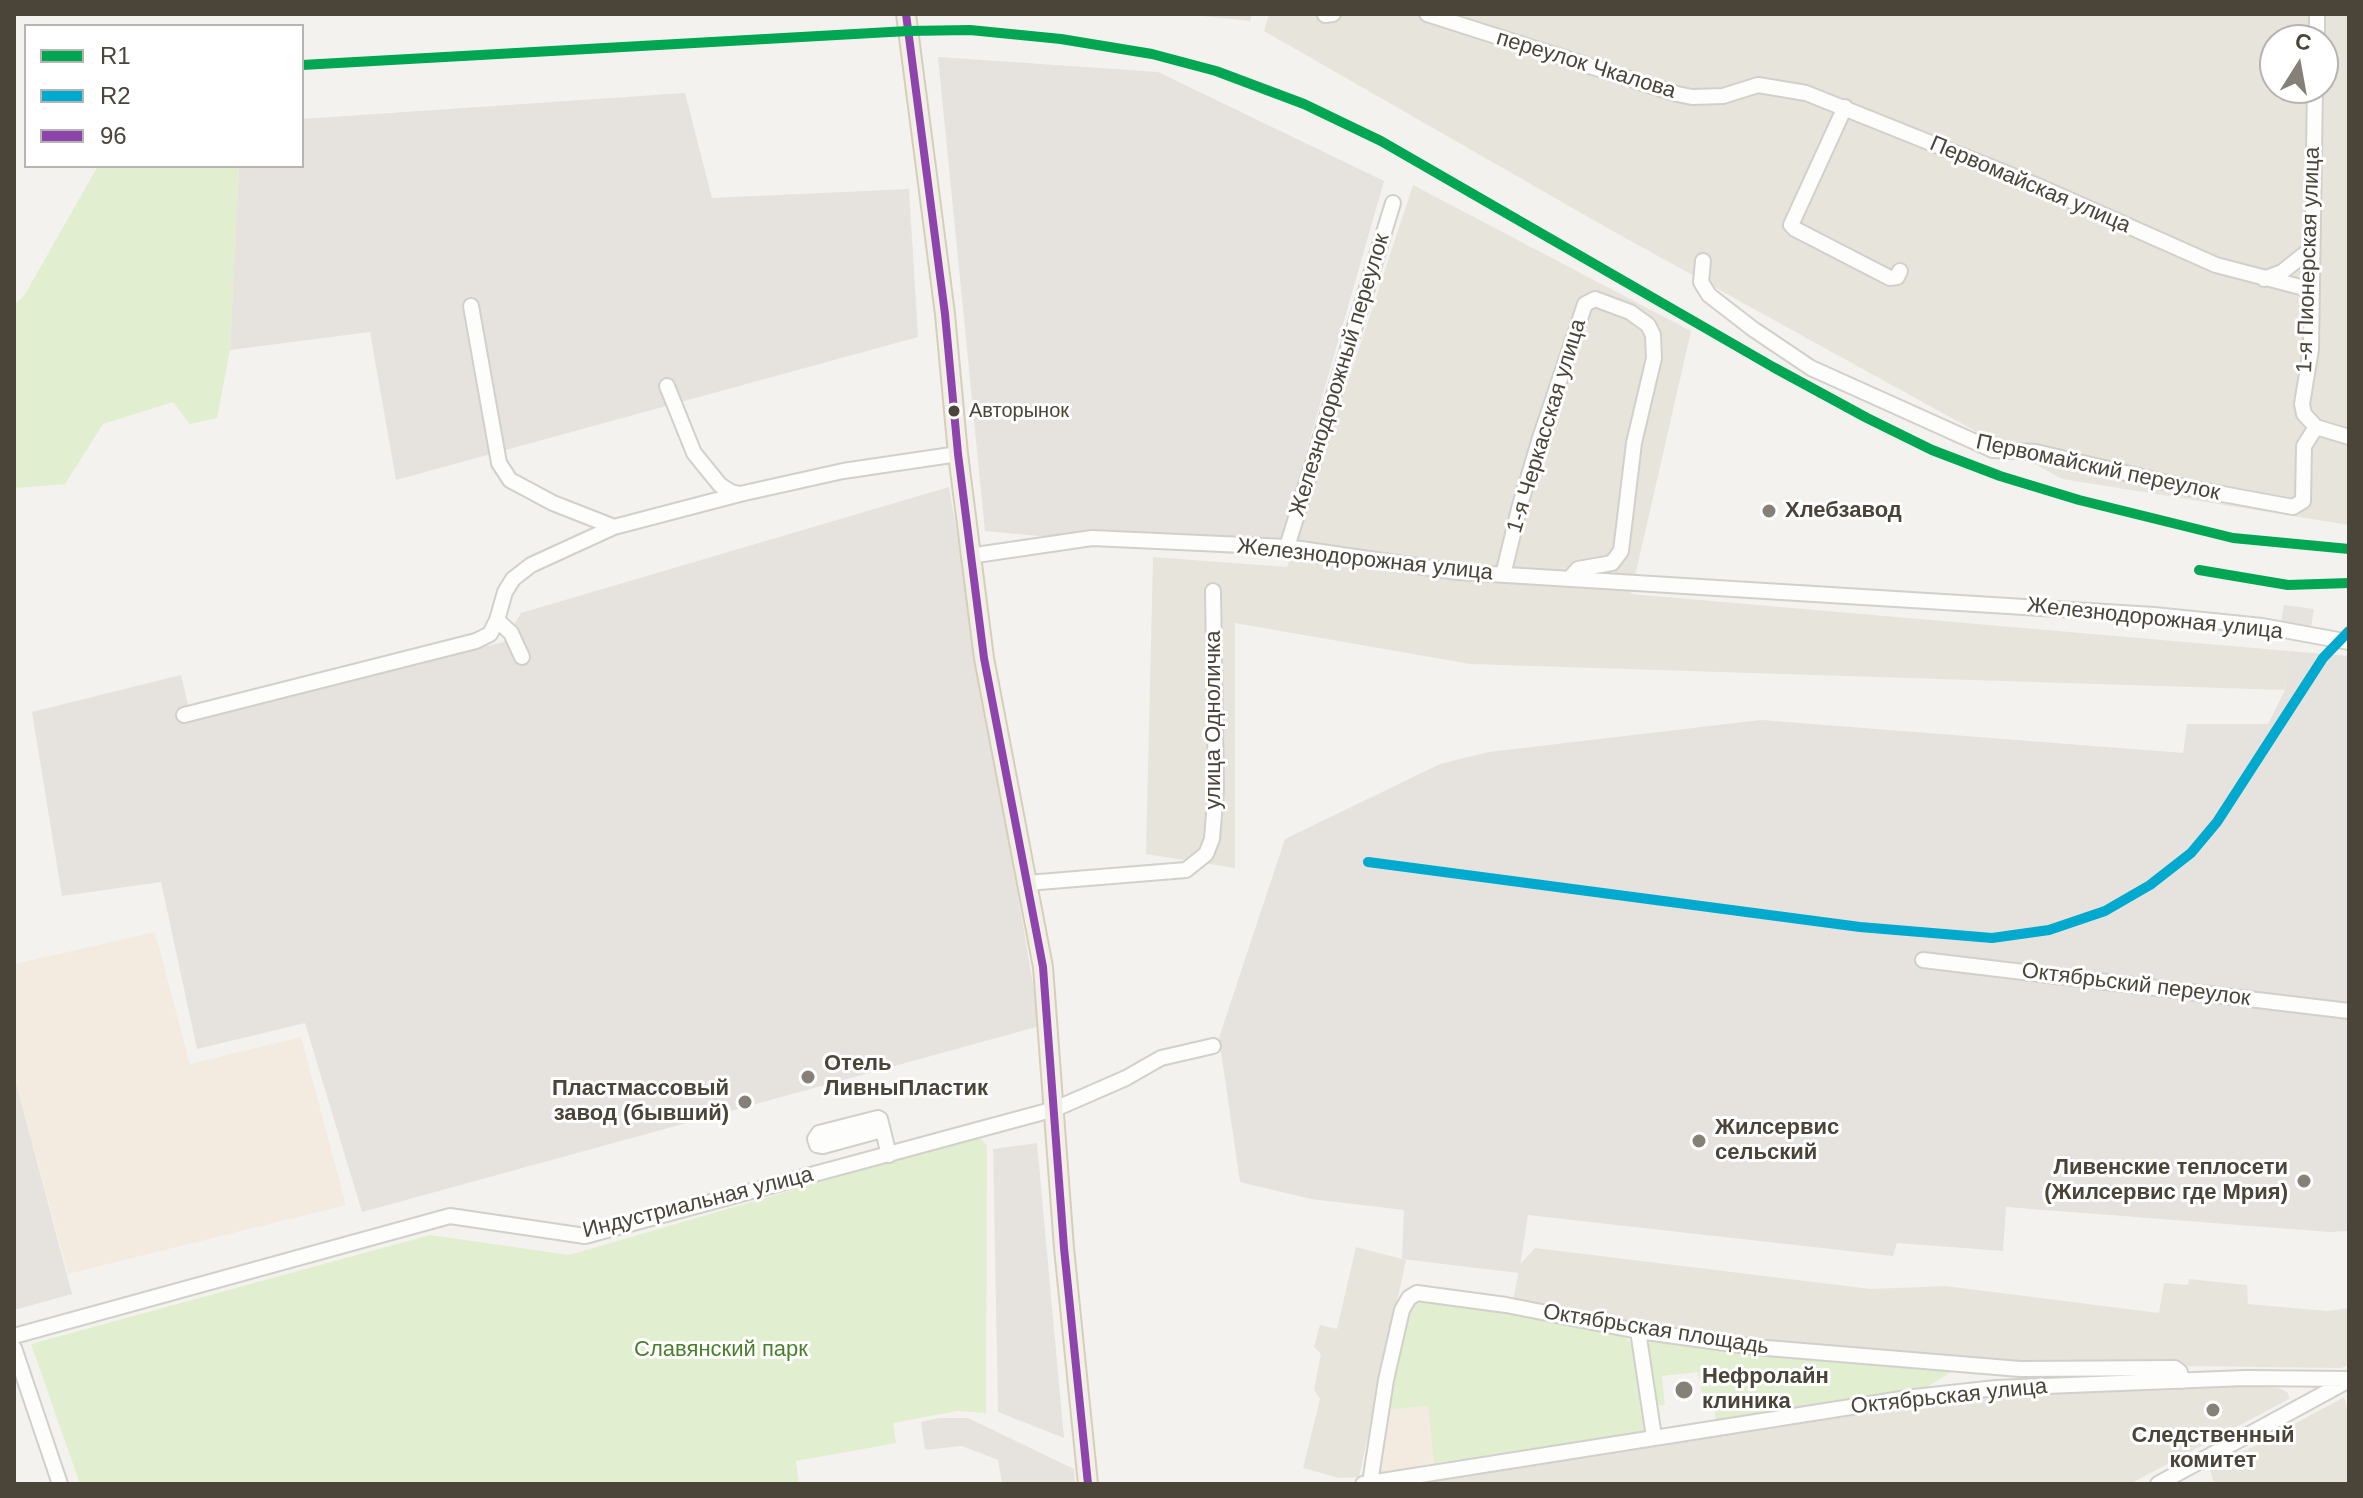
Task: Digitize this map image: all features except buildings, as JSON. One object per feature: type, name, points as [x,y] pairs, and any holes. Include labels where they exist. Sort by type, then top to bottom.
[{"type":"main road","points":[[907,23],[945,314],[969,556],[984,658],[1043,967],[1064,1248],[1088,1484]]},
{"type":"street","name":"переулок Чкалова","points":[[1427,14],[1677,94],[1723,96],[1747,86]]},
{"type":"street","name":"Первомайская улица","points":[[1747,86],[1806,93],[1845,107],[2038,186],[2216,265],[2312,290]]},
{"type":"street","name":"1-я Пионерская улица","points":[[2315,104],[2311,349],[2302,404],[2304,414],[2316,427]]},
{"type":"street","points":[[1845,107],[1791,225],[1890,278],[1897,277],[1900,271]]},
{"type":"street","name":"Железнодорожный переулок","points":[[1287,547],[1393,203]]},
{"type":"street","points":[[2264,279],[2282,272],[2311,249]]},
{"type":"street","name":"Первомайский переулок","points":[[1703,261],[1701,282],[1709,295],[1811,368],[1993,450],[2036,452],[2185,487],[2293,507],[2303,501],[2304,446],[2316,427]]},
{"type":"street","name":"1-я Черкасская улица","points":[[1503,575],[1540,438],[1585,304],[1595,299],[1630,312],[1648,325],[1653,335],[1654,358],[1634,443],[1621,551],[1612,563],[1578,569],[1570,578]]},
{"type":"street","points":[[471,306],[503,473],[510,480],[553,503],[614,527]]},
{"type":"street","points":[[667,386],[694,453],[725,490],[740,494]]},
{"type":"street","points":[[2316,427],[2349,437]]},
{"type":"street","points":[[184,715],[476,641],[490,634],[505,592],[520,573],[547,556],[614,527],[843,471],[958,454]]},
{"type":"street","name":"Железнодорожная улица","points":[[969,556],[1092,538],[1287,547],[1458,572],[2154,615],[2262,626],[2349,642]]},
{"type":"street","name":"улица Одноличка","points":[[1027,883],[1186,870],[1206,854],[1214,824],[1216,789],[1213,591]]},
{"type":"street","points":[[497,620],[511,633],[522,657]]},
{"type":"street","name":"Октябрьский переулок","points":[[1923,960],[2349,1011]]},
{"type":"street","name":"Индустриальная улица","points":[[14,1336],[450,1216],[585,1236],[1055,1109],[1126,1078],[1161,1058],[1213,1046]]},
{"type":"street","points":[[882,1130],[889,1155]]},
{"type":"street","name":"Октябрьская площадь","points":[[1366,1483],[1402,1310],[1409,1298],[1427,1293],[1638,1331],[1755,1347],[2020,1369],[2175,1368],[2180,1372],[2182,1381]]},
{"type":"street","points":[[1638,1331],[1654,1437]]},
{"type":"street","points":[[14,1348],[60,1484]]},
{"type":"street","points":[[2285,1378],[2302,1388],[2305,1396],[2303,1405]]},
{"type":"street","name":"Октябрьская улица","points":[[1366,1483],[1914,1397],[1996,1388],[2285,1378],[2349,1379]]},
{"type":"street","points":[[2158,1484],[2349,1379]]},
{"type":"shaded area","points":[[1184,14],[1252,14],[1250,21]]},
{"type":"shaded area","points":[[1269,14],[2349,14],[2349,525],[2062,479],[1609,229],[1264,31]]},
{"type":"shaded area","points":[[938,57],[1158,72],[1384,181],[1276,558],[985,531]]},
{"type":"shaded area","points":[[685,93],[712,198],[909,189],[918,337],[396,480],[370,332],[230,350],[239,168],[304,168],[304,119]]},
{"type":"shaded area","points":[[1413,185],[1691,331],[1631,594],[2289,651],[2285,690],[1470,664],[1235,623],[1235,868],[1146,854],[1153,557],[1287,567]]},
{"type":"shaded area","points":[[949,487],[1040,1026],[362,1212],[305,1023],[197,1049],[161,882],[62,896],[32,712],[181,675],[192,721],[504,642],[521,613]]},
{"type":"shaded area","points":[[2284,605],[2314,609],[2311,627],[2281,622]]},
{"type":"shaded area","points":[[2289,651],[2349,656],[2349,1231],[2006,1207],[2003,1251],[1897,1243],[1893,1256],[1528,1215],[1519,1273],[1402,1259],[1404,1210],[1311,1199],[1240,1182],[1219,1038],[1285,839],[1440,764],[1489,752],[1761,720],[2183,753],[2187,724],[2268,724],[2285,690]]},
{"type":"shaded area","points":[[155,932],[190,1064],[301,1037],[346,1205],[68,1274],[14,1075],[14,964]]},
{"type":"shaded area","points":[[14,1075],[72,1294],[14,1310]]},
{"type":"shaded area","points":[[1037,1143],[1064,1438],[998,1412],[993,1149]]},
{"type":"shaded area","points":[[1356,1247],[1406,1260],[1359,1477],[1339,1478],[1303,1468],[1320,1399],[1314,1390],[1321,1354],[1314,1347],[1320,1325],[1337,1329]]},
{"type":"shaded area","points":[[1535,1248],[1871,1289],[1946,1286],[2159,1313],[2164,1283],[2188,1285],[2189,1279],[2247,1285],[2248,1304],[2328,1311],[2349,1308],[2349,1364],[2342,1368],[2023,1364],[1757,1341],[1627,1323],[1513,1301],[1520,1264]]},
{"type":"shaded area","points":[[2141,1386],[2279,1388],[2288,1393],[2289,1399],[2130,1484],[1390,1484],[1654,1441],[1997,1392]]},
{"type":"shaded area","points":[[2344,1397],[2349,1416],[2349,1484],[2214,1484],[2210,1470]]},
{"type":"shaded area","points":[[1428,1406],[1434,1463],[1374,1475],[1384,1410]]},
{"type":"shaded area","points":[[939,1418],[968,1418],[1074,1469],[1075,1484],[1002,1484],[998,1460],[962,1446],[925,1450],[921,1422]]},
{"type":"green space","points":[[97,168],[239,168],[230,350],[217,418],[190,424],[173,402],[103,424],[65,484],[14,488],[14,305],[24,296]]},
{"type":"green space","name":"Славянский парк","points":[[979,1136],[987,1146],[986,1413],[957,1411],[893,1423],[896,1443],[796,1461],[799,1484],[80,1484],[31,1344],[430,1235],[569,1255]]},
{"type":"green space","points":[[1421,1297],[1624,1336],[1633,1345],[1646,1427],[1643,1432],[1434,1463],[1428,1406],[1384,1410],[1405,1308]]},
{"type":"green space","points":[[1651,1342],[1793,1359],[1953,1366],[1956,1369],[1927,1387],[1716,1420],[1712,1398],[1703,1399],[1698,1372],[1662,1376],[1665,1405],[1653,1406],[1646,1349]]},
{"type":"railway","points":[[2199,570],[2288,585],[2349,583]]},
{"type":"railway","points":[[1368,862],[1860,927],[1992,938],[2049,930],[2105,911],[2150,885],[2191,853],[2217,822],[2323,658],[2349,631]]},
{"type":"transit line","name":"96","points":[[906,14],[945,314],[958,454],[984,658],[1043,967],[1064,1248],[1088,1484]]},
{"type":"transit line","name":"R1","points":[[304,65],[970,30],[1061,39],[1152,54],[1216,71],[1304,104],[1381,141],[1773,367],[1932,450],[2000,476],[2079,500],[2233,538],[2349,549]]},
{"type":"transit line","name":"R1","points":[[2199,570],[2288,585],[2349,583]]},
{"type":"transit line","name":"R2","points":[[1368,862],[1860,927],[1992,938],[2049,930],[2105,911],[2150,885],[2191,853],[2217,822],[2323,658],[2349,631]]},
{"type":"place","name":"Авторынок","points":[[954,411]]},
{"type":"place","name":"Хлебзавод","points":[[1769,511]]},
{"type":"place","name":"Отель ЛивныПластик","points":[[808,1077]]},
{"type":"place","name":"Пластмассовый завод (бывший)","points":[[745,1102]]},
{"type":"place","name":"Жилсервис сельский","points":[[1699,1141]]},
{"type":"place","name":"Ливенские теплосети (Жилсервис где Мрия)","points":[[2304,1181]]},
{"type":"place","name":"Нефролайн клиника","points":[[1684,1390]]},
{"type":"place","name":"Следственный комитет","points":[[2213,1410]]}]
